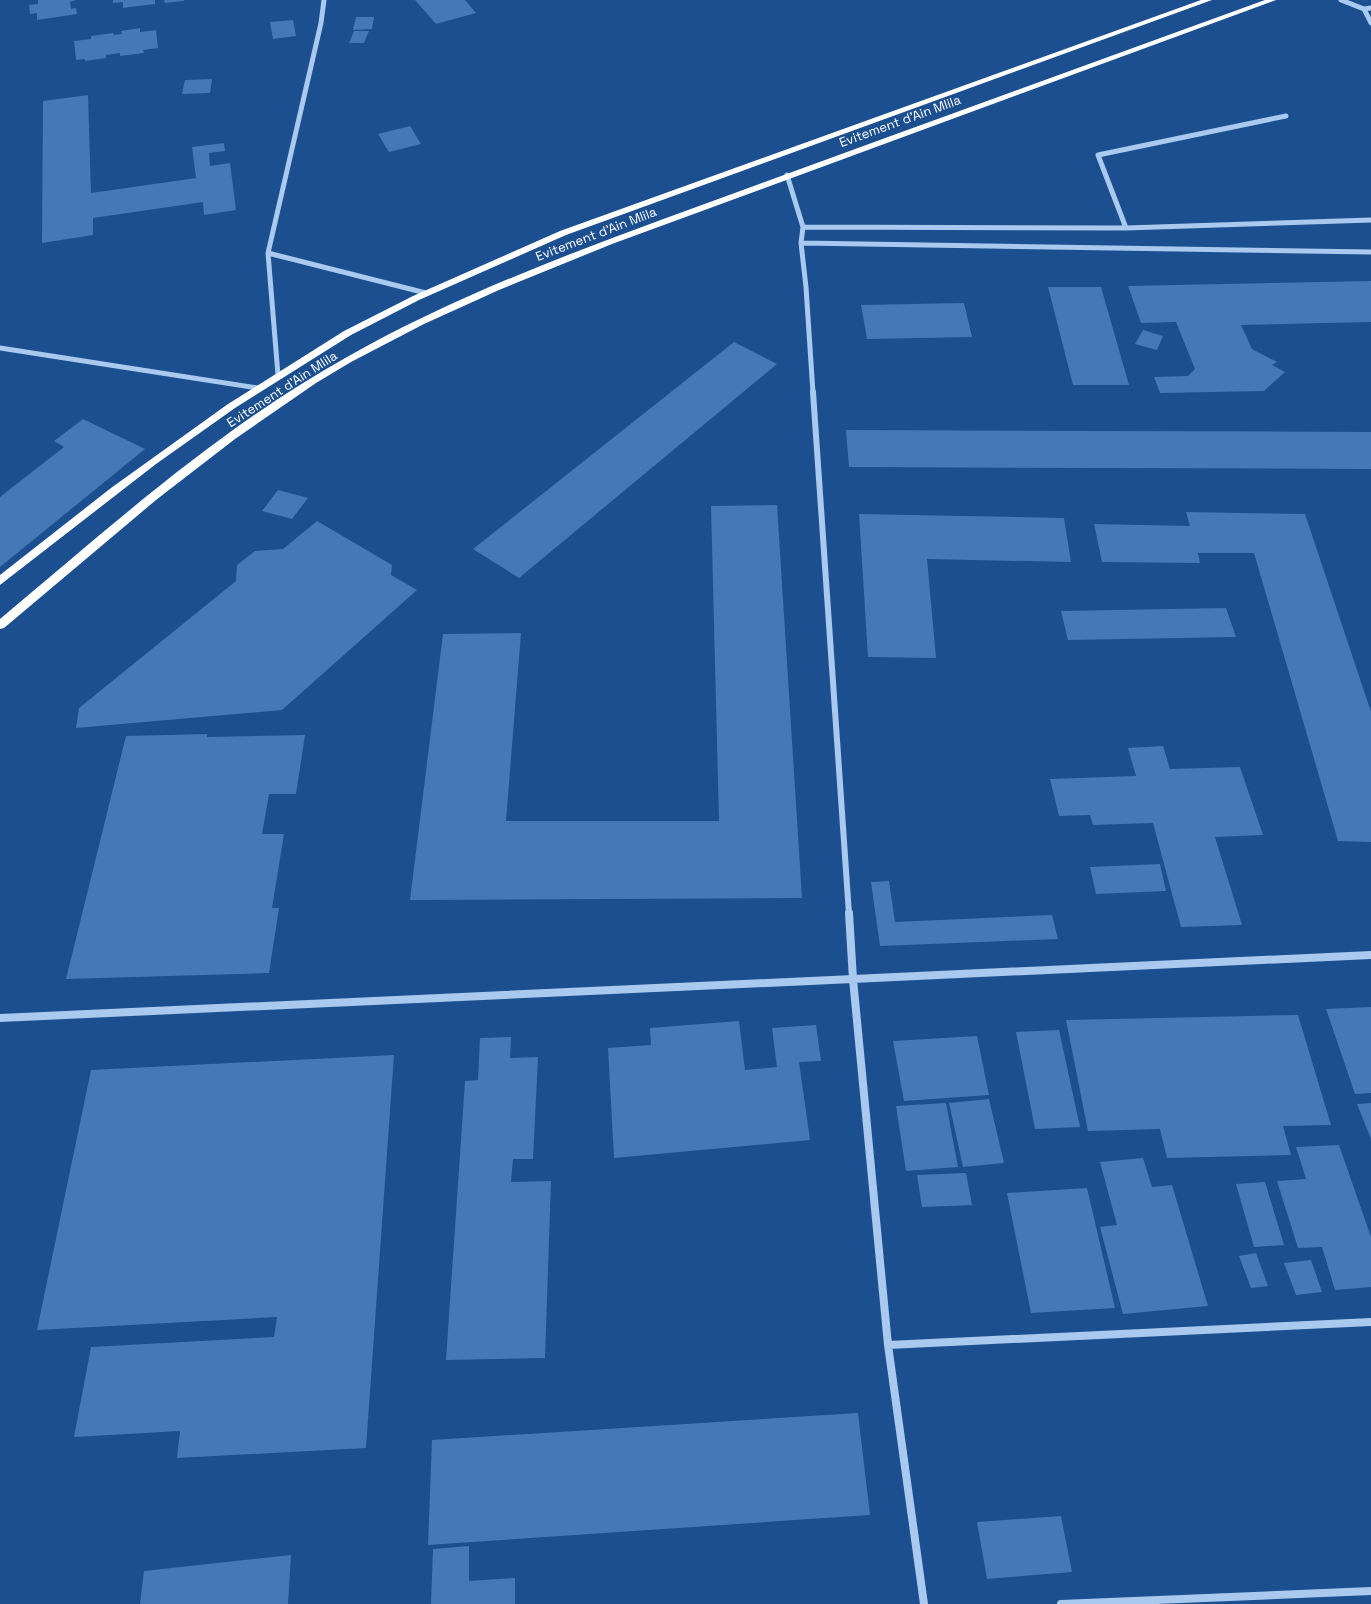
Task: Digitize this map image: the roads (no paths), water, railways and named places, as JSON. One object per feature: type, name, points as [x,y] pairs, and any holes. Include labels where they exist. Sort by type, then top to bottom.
[{"type":"highway","name":"Evitement d'Ain Mlila","points":[[0,581],[178,441],[278,375],[367,322],[426,293],[476,269],[563,233],[1208,0]]},
{"type":"highway","name":"Evitement d'Ain Mlila","points":[[0,625],[204,456],[314,381],[399,333],[506,283],[609,242],[1272,0]]},
{"type":"street","points":[[278,375],[268,252],[321,23],[324,0]]},
{"type":"street","points":[[1341,0],[1364,9],[1371,8]]},
{"type":"street","points":[[1364,9],[1371,23]]},
{"type":"street","points":[[1126,228],[1098,155],[1286,116]]},
{"type":"street","points":[[788,176],[803,227],[800,243],[806,287],[853,979],[888,1346],[924,1604]]},
{"type":"street","points":[[803,227],[1126,228],[1371,220]]},
{"type":"street","points":[[800,243],[1371,252]]},
{"type":"street","points":[[268,252],[426,293]]},
{"type":"street","points":[[0,348],[258,388]]},
{"type":"street","points":[[0,1018],[1371,955]]},
{"type":"street","points":[[888,1346],[1371,1322]]},
{"type":"street","points":[[1061,1604],[1371,1591]]}]
